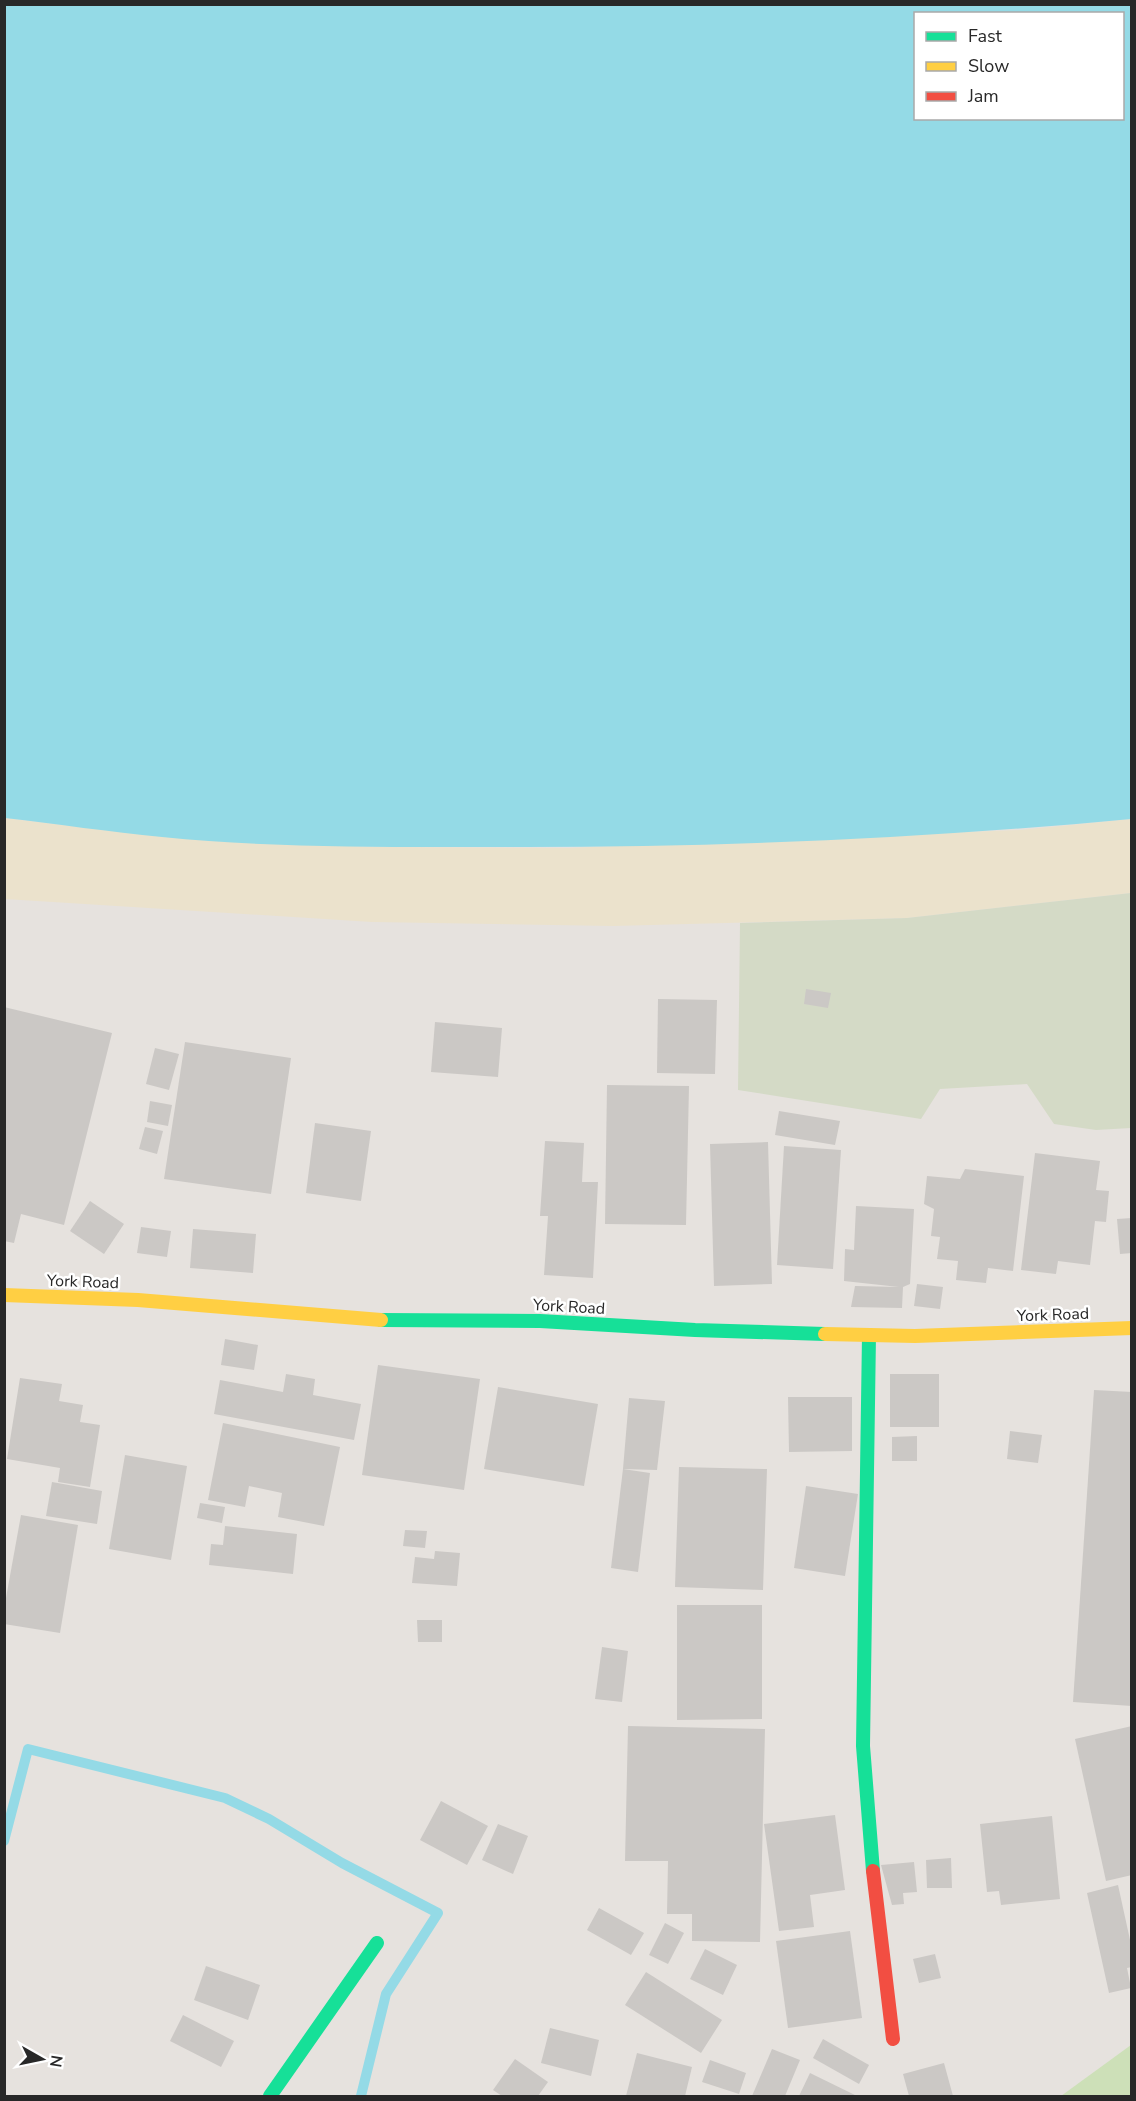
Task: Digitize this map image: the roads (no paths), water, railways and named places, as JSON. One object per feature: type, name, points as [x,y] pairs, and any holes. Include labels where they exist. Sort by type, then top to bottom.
[{"type":"street","name":"York Road","points":[[4,1295],[138,1300],[381,1320],[540,1321],[695,1330],[915,1336],[1131,1328]]},
{"type":"street","points":[[869,1335],[863,1746],[876,1917],[893,2039]]},
{"type":"street","points":[[270,2097],[377,1943]]},
{"type":"water","points":[[5,4],[1131,5],[1131,819],[892,837],[651,846],[326,846],[203,841],[5,818]]},
{"type":"waterway","points":[[4,1841],[28,1749],[225,1798],[269,1819],[342,1863],[438,1913],[386,1994],[361,2096]]}]
